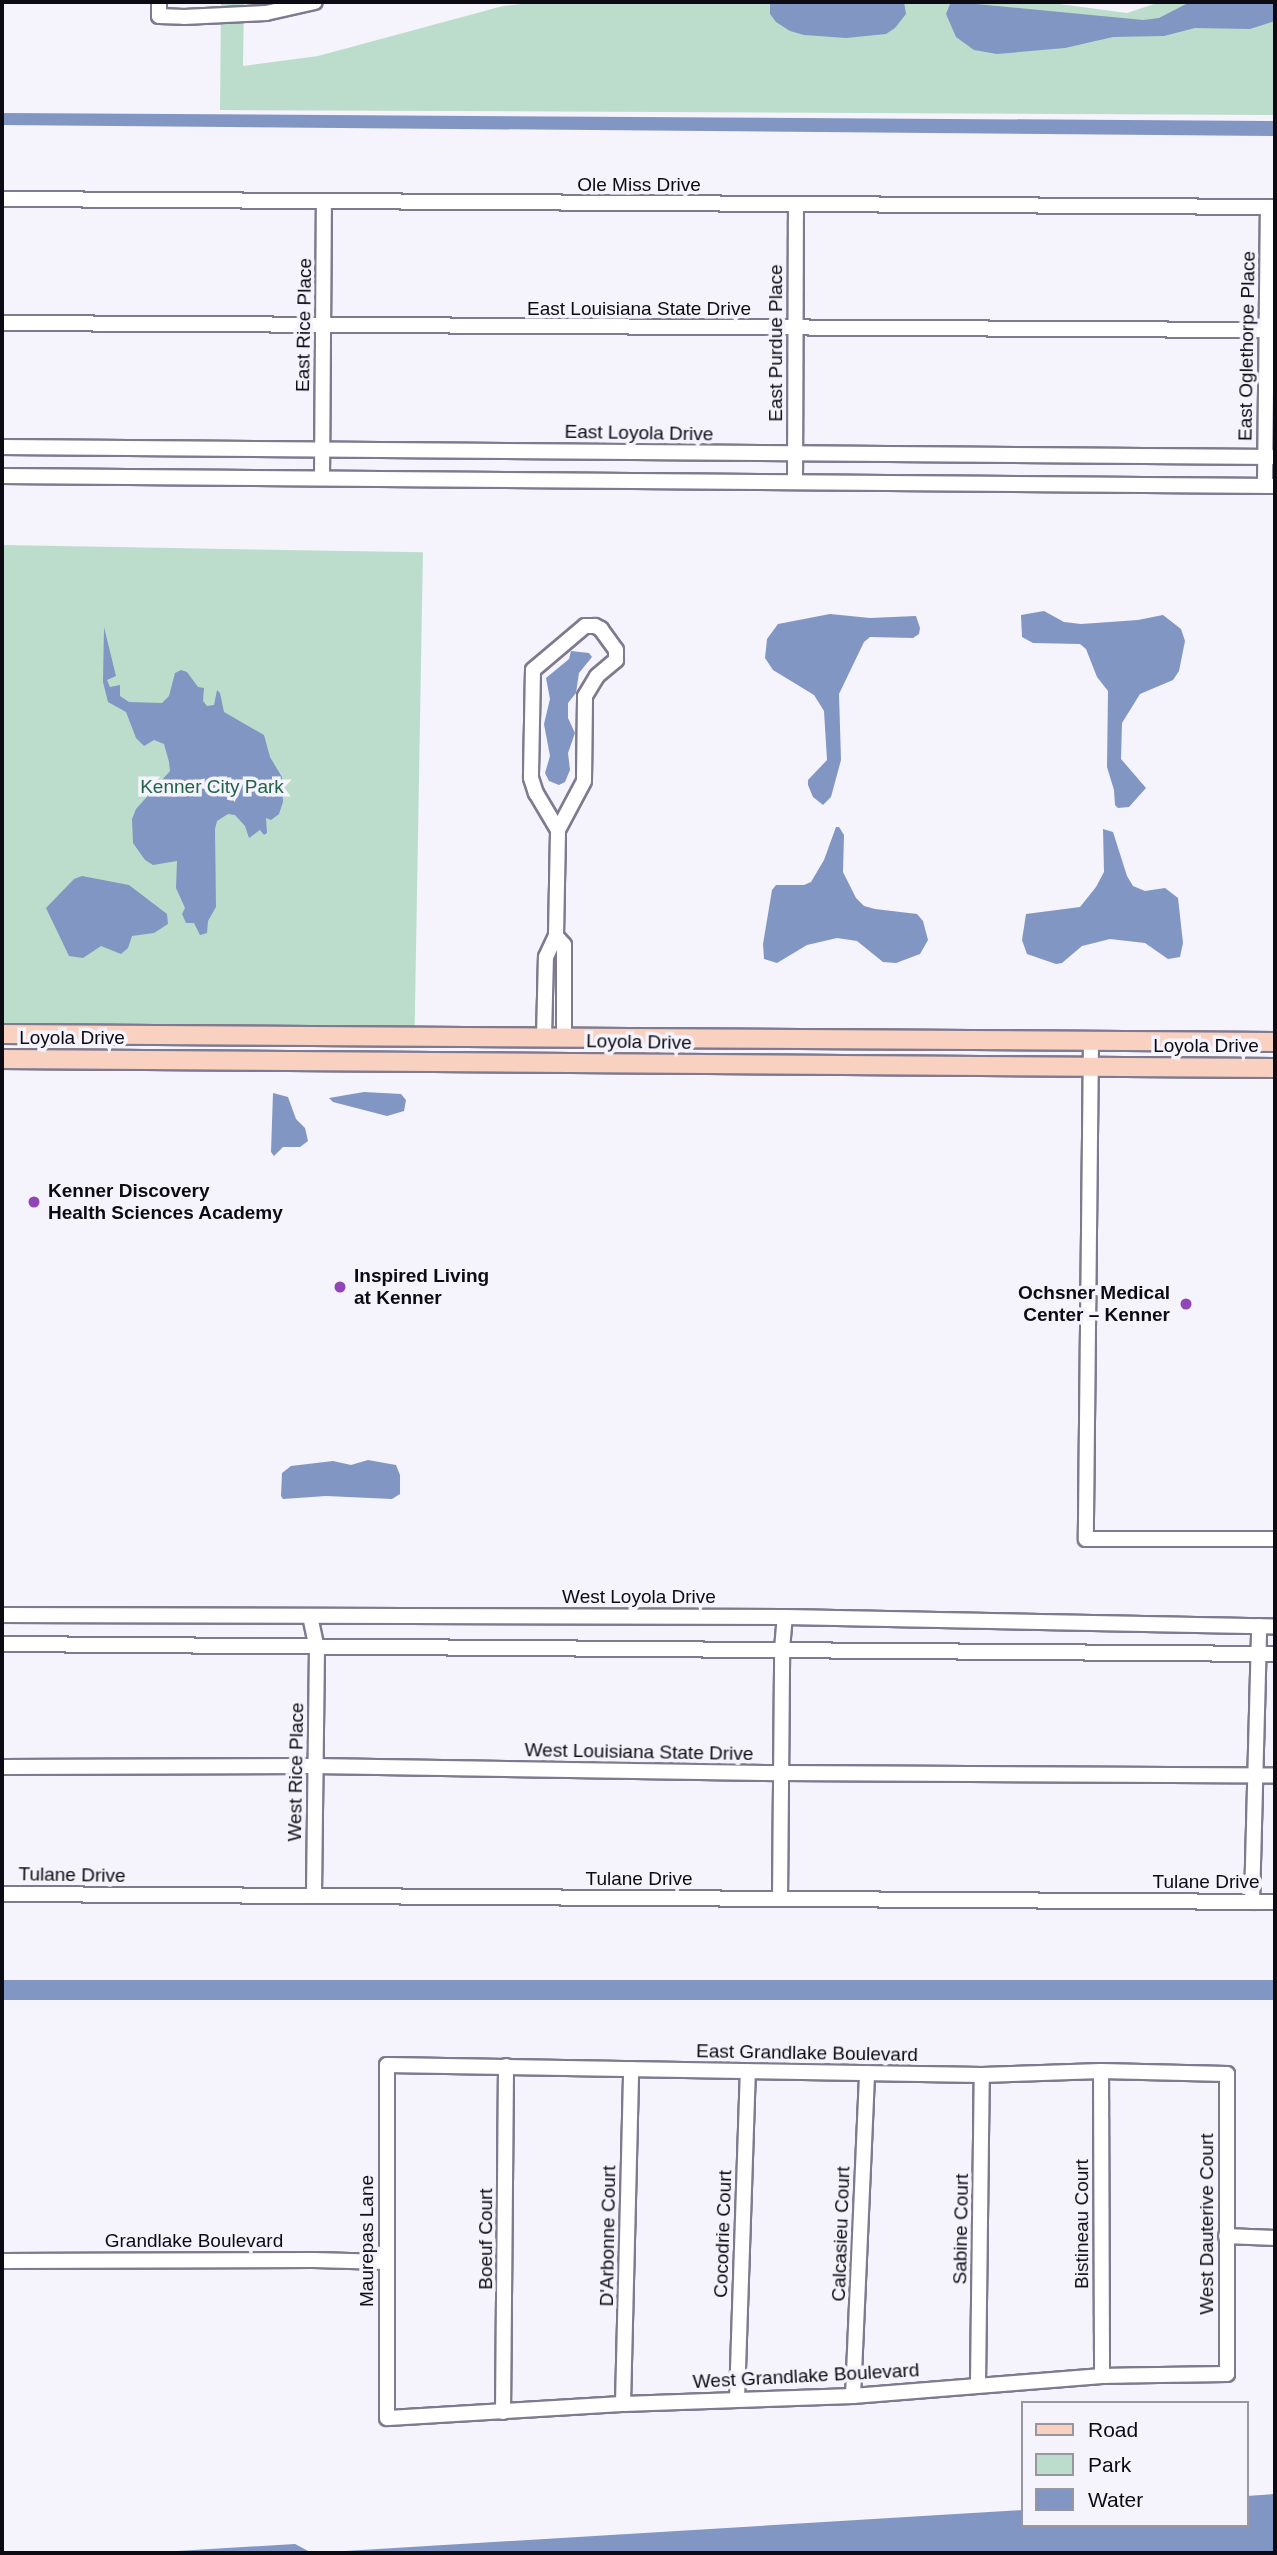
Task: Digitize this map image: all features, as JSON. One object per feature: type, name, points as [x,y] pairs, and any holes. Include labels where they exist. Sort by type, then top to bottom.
[{"type":"main road","name":"Loyola Drive","points":[[2,1034],[1275,1042]]},
{"type":"main road","points":[[105,1035],[105,1059]]},
{"type":"main road","points":[[306,1035],[306,1060]]},
{"type":"main road","points":[[467,1036],[467,1061]]},
{"type":"main road","points":[[665,1063],[666,1038]]},
{"type":"main road","points":[[736,1038],[736,1064]]},
{"type":"main road","points":[[925,1040],[925,1065]]},
{"type":"main road","name":"Loyola Drive","points":[[2,1059],[1275,1068]]},
{"type":"street","points":[[159,9],[255,14],[315,2]]},
{"type":"street","name":"Ole Miss Drive","points":[[2,199],[1272,207]]},
{"type":"street","name":"East Rice Place","points":[[322,478],[324,201]]},
{"type":"street","name":"East Purdue Place","points":[[795,481],[796,205]]},
{"type":"street","name":"East Oglethorpe Place","points":[[1270,486],[1272,207]]},
{"type":"street","name":"East Louisiana State Drive","points":[[2,323],[795,330],[1271,330]]},
{"type":"street","name":"East Loyola Drive","points":[[2,447],[1270,457]]},
{"type":"street","points":[[2,476],[1270,486]]},
{"type":"street","points":[[544,1037],[546,957],[556,936],[558,830],[565,811],[584,781],[585,696],[597,676],[616,660],[617,650],[595,626],[585,626],[533,670],[531,778],[536,793],[558,830]]},
{"type":"street","points":[[556,936],[564,945],[564,1037]]},
{"type":"street","points":[[1091,1041],[1086,1539],[1275,1539]]},
{"type":"street","name":"West Loyola Drive","points":[[2,1615],[785,1617],[1275,1626]]},
{"type":"street","name":"West Rice Place","points":[[310,1615],[317,1648],[314,1896]]},
{"type":"street","points":[[780,1899],[782,1649],[785,1617]]},
{"type":"street","points":[[1252,1902],[1259,1626]]},
{"type":"street","points":[[2,1644],[1275,1654]]},
{"type":"street","name":"West Louisiana State Drive","points":[[2,1767],[314,1766],[781,1773],[1275,1776]]},
{"type":"street","name":"Tulane Drive","points":[[2,1894],[1275,1902]]},
{"type":"street","name":"East Grandlake Boulevard","points":[[387,2065],[982,2075],[1101,2071],[1227,2074]]},
{"type":"street","name":"Maurepas Lane","points":[[387,2065],[387,2418]]},
{"type":"street","name":"Boeuf Court","points":[[503,2412],[506,2066]]},
{"type":"street","name":"D'Arbonne Court","points":[[623,2403],[631,2069]]},
{"type":"street","name":"Cocodrie Court","points":[[737,2399],[748,2071]]},
{"type":"street","name":"Bistineau Court","points":[[1101,2071],[1102,2376]]},
{"type":"street","name":"Calcasieu Court","points":[[853,2396],[867,2073]]},
{"type":"street","name":"West Dauterive Court","points":[[1227,2074],[1227,2374]]},
{"type":"street","name":"Sabine Court","points":[[978,2384],[982,2075]]},
{"type":"street","points":[[1226,2236],[1275,2238]]},
{"type":"street","name":"Grandlake Boulevard","points":[[2,2261],[386,2262]]},
{"type":"street","name":"West Grandlake Boulevard","points":[[387,2418],[623,2403],[853,2396],[1102,2376],[1227,2374]]},
{"type":"green space","points":[[221,2],[244,2],[243,66],[318,56],[503,6],[540,2],[1044,2],[1127,13],[1160,2],[1275,2],[1275,115],[220,110]]},
{"type":"green space","name":"Kenner City Park","points":[[2,545],[423,552],[415,1031],[2,1024]]},
{"type":"water","points":[[770,2],[904,2],[906,14],[895,28],[886,34],[846,38],[804,35],[790,31],[776,22],[770,14]]},
{"type":"water","points":[[955,2],[1143,20],[1159,18],[1190,2],[1275,2],[1275,21],[1250,29],[1195,28],[1164,36],[1113,37],[1065,48],[997,54],[974,50],[956,37],[946,14],[950,4]]},
{"type":"water","points":[[2,113],[1275,121],[1275,136],[2,125]]},
{"type":"water","points":[[1044,611],[1064,622],[1081,624],[1138,620],[1163,615],[1181,629],[1185,641],[1179,671],[1173,680],[1140,694],[1122,723],[1121,759],[1146,788],[1129,807],[1118,808],[1115,805],[1114,790],[1107,767],[1108,691],[1097,677],[1086,649],[1080,644],[1033,643],[1022,637],[1021,615]]},
{"type":"water","points":[[830,614],[870,618],[916,616],[920,628],[919,634],[913,638],[870,637],[864,642],[839,694],[841,760],[831,797],[823,805],[813,797],[808,780],[827,760],[824,711],[814,695],[773,670],[765,658],[767,639],[778,624]]},
{"type":"water","points":[[104,627],[116,676],[107,680],[110,687],[120,685],[120,696],[129,702],[162,703],[169,696],[175,673],[181,670],[187,672],[198,687],[204,688],[203,701],[207,706],[214,705],[217,690],[224,712],[264,735],[270,757],[282,777],[283,802],[279,814],[271,820],[266,818],[267,833],[264,835],[260,830],[249,838],[245,826],[235,815],[228,814],[217,821],[216,907],[208,921],[207,933],[200,935],[194,923],[186,923],[182,914],[185,908],[176,888],[177,861],[153,865],[145,860],[133,843],[132,819],[136,809],[170,771],[169,762],[164,744],[154,740],[144,746],[136,738],[126,712],[108,702],[103,682]]},
{"type":"water","points":[[571,651],[589,653],[592,657],[579,673],[576,693],[568,703],[568,718],[575,733],[568,753],[570,770],[565,782],[559,785],[549,781],[545,773],[550,756],[544,724],[550,699],[546,678],[569,659]]},
{"type":"water","points":[[836,827],[839,827],[844,835],[843,872],[856,898],[864,906],[875,909],[917,914],[923,921],[928,940],[920,954],[896,963],[883,962],[857,941],[837,938],[807,945],[777,963],[764,959],[763,944],[772,890],[776,885],[804,885],[811,882],[824,860]]},
{"type":"water","points":[[1103,829],[1113,832],[1127,876],[1133,886],[1145,891],[1165,888],[1178,898],[1183,943],[1180,957],[1168,959],[1145,943],[1110,939],[1082,946],[1062,963],[1056,964],[1027,954],[1022,940],[1026,914],[1080,907],[1096,887],[1104,872]]},
{"type":"water","points":[[82,876],[129,885],[167,914],[168,924],[154,933],[132,936],[128,948],[121,954],[101,946],[83,958],[69,956],[46,908],[74,879]]},
{"type":"water","points":[[364,1092],[401,1094],[406,1100],[404,1111],[387,1116],[333,1102],[329,1098]]},
{"type":"water","points":[[273,1093],[288,1097],[296,1119],[305,1128],[308,1141],[300,1147],[283,1147],[274,1156],[271,1152]]},
{"type":"water","points":[[368,1460],[396,1465],[400,1475],[400,1494],[392,1499],[326,1496],[283,1499],[281,1496],[282,1473],[291,1466],[333,1461],[351,1465]]},
{"type":"water","points":[[2,1980],[1275,1980],[1275,2000],[2,2000]]},
{"type":"water","points":[[1275,2494],[1275,2553],[312,2553],[1021,2510],[1021,2527],[1249,2527],[1249,2496]]},
{"type":"water","points":[[295,2544],[312,2553],[144,2553]]},
{"type":"place","name":"Kenner Discovery Health Sciences Academy","points":[[34,1202]]},
{"type":"place","name":"Inspired Living at Kenner","points":[[340,1287]]},
{"type":"place","name":"Ochsner Medical Center – Kenner","points":[[1186,1304]]}]
